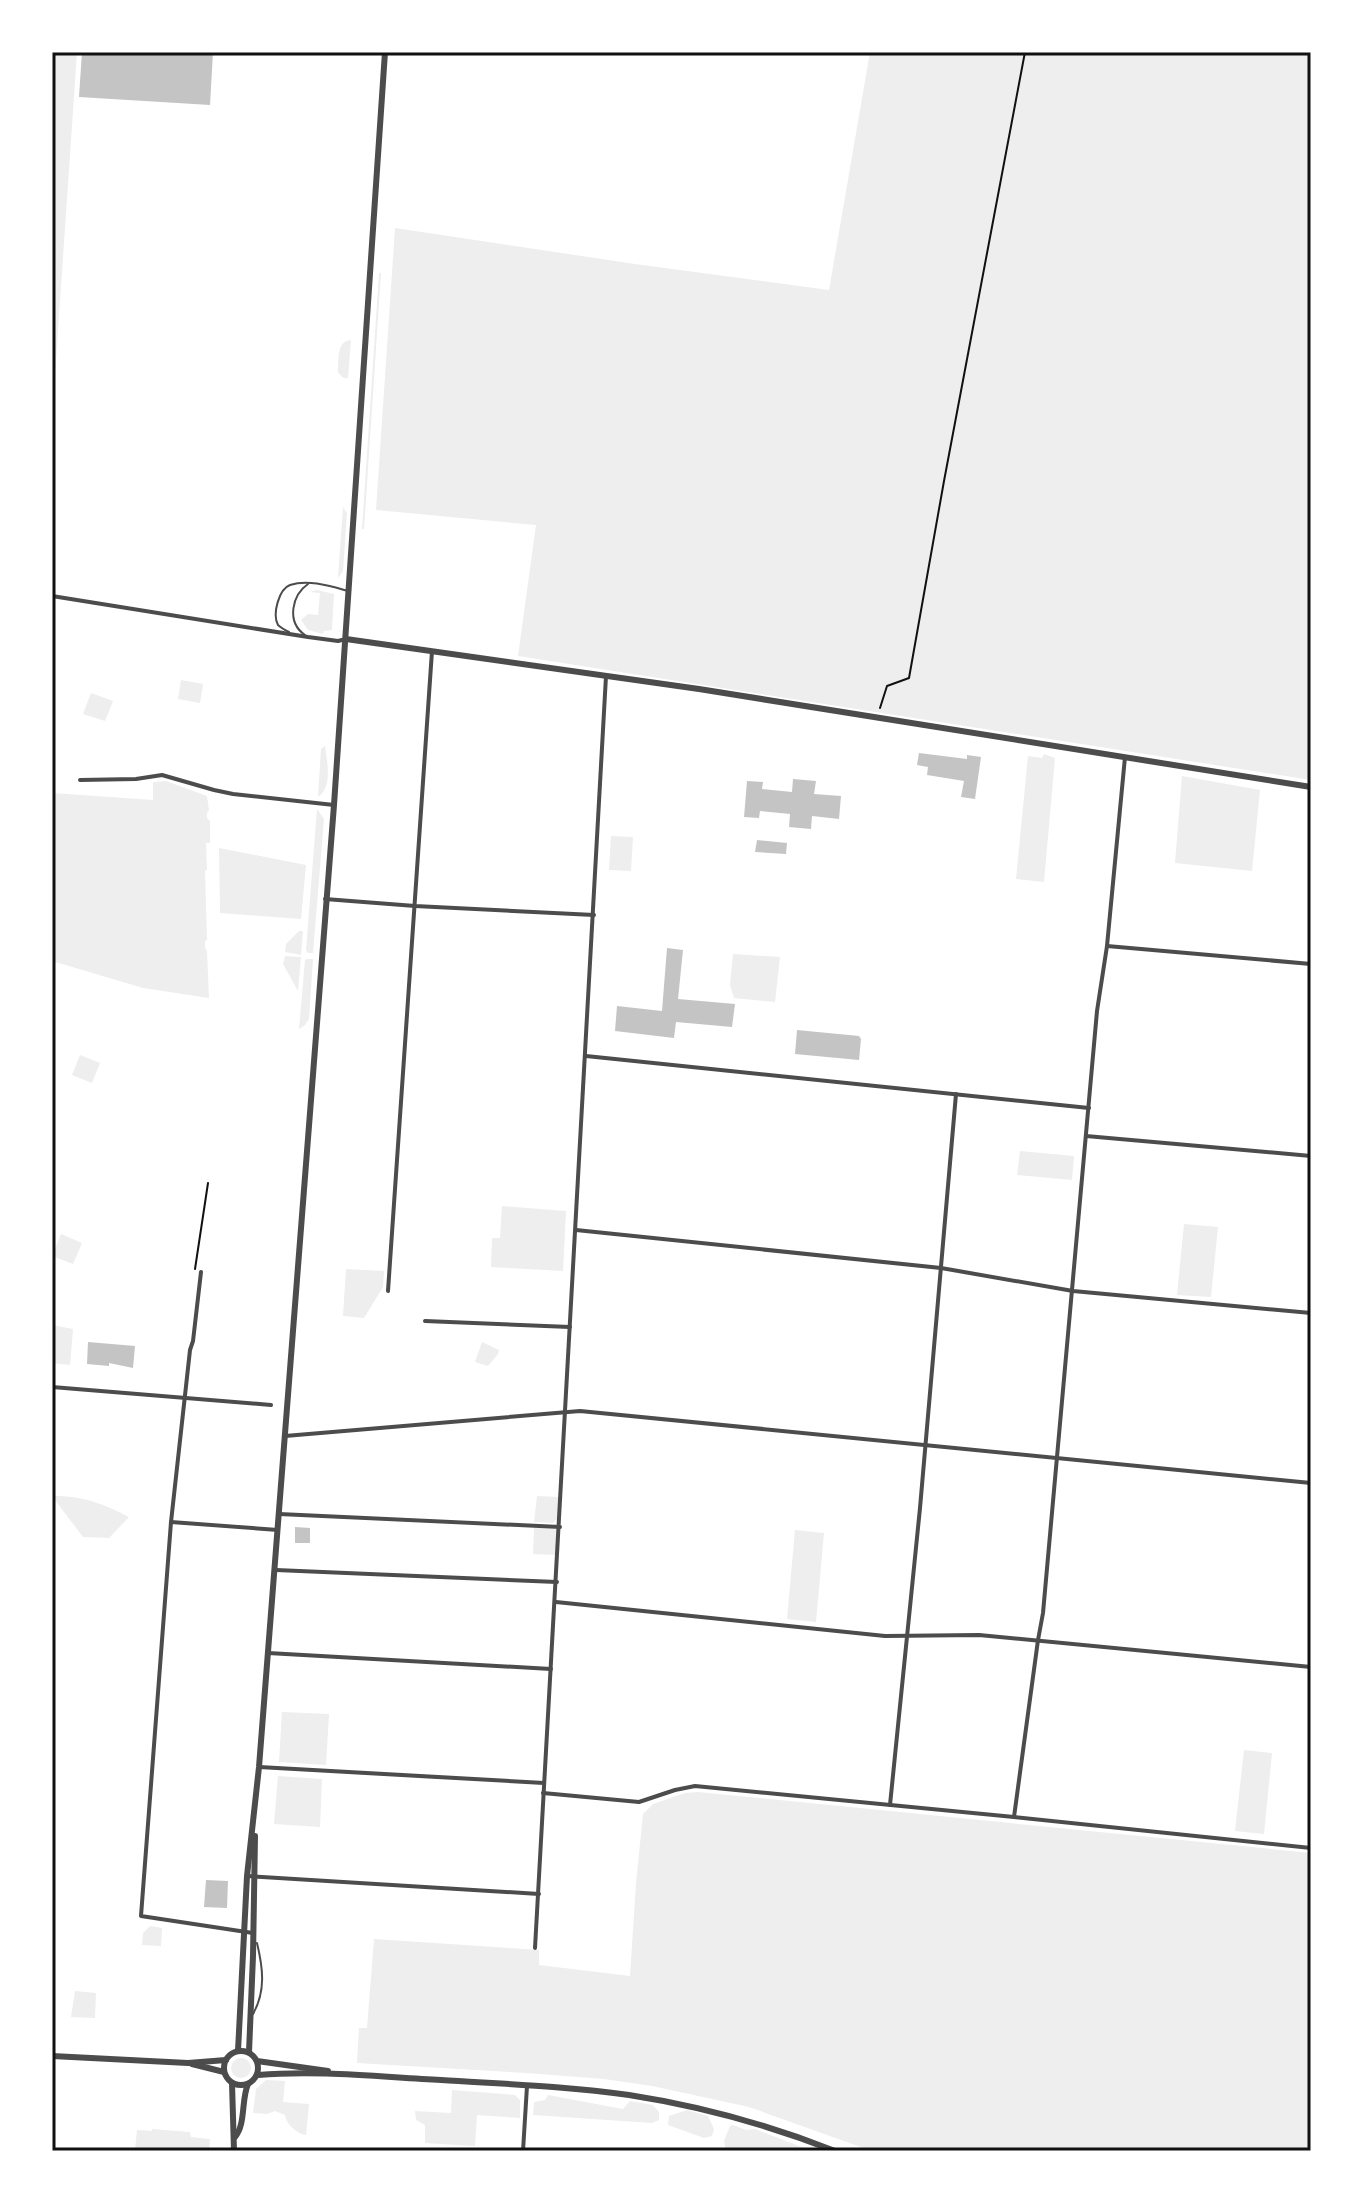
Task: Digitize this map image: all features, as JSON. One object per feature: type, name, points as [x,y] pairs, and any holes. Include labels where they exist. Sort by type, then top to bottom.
[{"type":"street","points":[[258,2075],[257,2061],[249,2052],[256,1808],[334,805],[385,52]]},
{"type":"street","points":[[52,596],[308,637],[338,641],[346,639],[606,675],[1311,787]]},
{"type":"street","points":[[388,1291],[432,650]]},
{"type":"street","points":[[535,1948],[606,675]]},
{"type":"street","points":[[1014,1817],[1043,1613],[1097,1011],[1107,946],[1125,757]]},
{"type":"street","points":[[80,780],[136,779],[162,775],[233,794],[334,805]]},
{"type":"street","points":[[325,899],[594,915]]},
{"type":"street","points":[[1107,946],[1311,964]]},
{"type":"street","points":[[586,1056],[1089,1108]]},
{"type":"street","points":[[890,1805],[956,1094]]},
{"type":"street","points":[[1086,1136],[1311,1156]]},
{"type":"street","points":[[576,1230],[941,1268],[1073,1291],[1311,1313]]},
{"type":"street","points":[[201,1272],[171,1522],[141,1916],[253,1933]]},
{"type":"street","points":[[425,1321],[570,1327]]},
{"type":"street","points":[[52,1387],[271,1405]]},
{"type":"street","points":[[285,1436],[566,1411],[1311,1483]]},
{"type":"street","points":[[279,1514],[560,1527]]},
{"type":"street","points":[[171,1522],[278,1530]]},
{"type":"street","points":[[275,1570],[557,1582]]},
{"type":"street","points":[[556,1602],[907,1637],[979,1635],[1311,1667]]},
{"type":"street","points":[[268,1653],[551,1669]]},
{"type":"street","points":[[259,1767],[544,1783]]},
{"type":"street","points":[[543,1793],[639,1802],[695,1786],[1311,1848]]},
{"type":"street","points":[[238,2051],[247,1876],[256,1808]]},
{"type":"street","points":[[247,1876],[539,1894]]},
{"type":"street","points":[[224,2072],[230,2054],[249,2052]]},
{"type":"street","points":[[52,2056],[188,2063],[226,2060]]},
{"type":"street","points":[[257,2061],[352,2075]]},
{"type":"street","points":[[188,2063],[224,2072],[232,2083],[232,2131],[235,2137]]},
{"type":"street","points":[[234,2151],[244,2095],[248,2084],[258,2075],[352,2075],[527,2085],[628,2095],[753,2122],[835,2151]]},
{"type":"street","points":[[232,2083],[248,2084]]},
{"type":"street","points":[[523,2151],[527,2085]]},
{"type":"lane","points":[[291,634],[279,627],[276,619],[284,588],[309,583],[349,591]]},
{"type":"lane","points":[[308,637],[296,625],[293,607],[297,595],[309,583]]},
{"type":"path","points":[[879,718],[887,686],[909,678],[1025,52]]},
{"type":"path","points":[[201,1272],[195,1269],[208,1183]]},
{"type":"shaded area","points":[[52,52],[77,52],[52,419]]},
{"type":"shaded area","points":[[870,52],[1311,52],[1311,780],[518,656],[536,525],[376,510],[395,228],[829,290]]},
{"type":"shaded area","points":[[379,273],[381,273],[362,529]]},
{"type":"shaded area","points":[[351,340],[348,378],[345,378],[338,372],[339,352],[346,341]]},
{"type":"shaded area","points":[[343,507],[347,513],[343,571],[338,578]]},
{"type":"shaded area","points":[[317,590],[334,594],[332,630],[323,634],[308,630],[301,620],[308,614],[318,615],[320,593],[310,592]]},
{"type":"shaded area","points":[[181,680],[203,684],[200,703],[178,699]]},
{"type":"shaded area","points":[[91,693],[113,701],[105,721],[83,714]]},
{"type":"shaded area","points":[[325,746],[327,781],[318,797],[321,749]]},
{"type":"shaded area","points":[[1044,754],[1055,758],[1044,882],[1016,879],[1028,756],[1042,758]]},
{"type":"shaded area","points":[[1182,776],[1260,790],[1252,871],[1175,863]]},
{"type":"shaded area","points":[[166,781],[207,796],[210,843],[206,843],[205,948],[209,998],[143,988],[52,961],[52,793],[153,800],[153,782]]},
{"type":"shaded area","points":[[317,809],[324,819],[313,953],[308,953],[306,950]]},
{"type":"shaded area","points":[[611,836],[633,837],[631,871],[609,870]]},
{"type":"shaded area","points":[[219,848],[306,865],[301,919],[220,913]]},
{"type":"shaded area","points":[[299,931],[303,931],[301,955],[285,952],[286,944]]},
{"type":"shaded area","points":[[733,954],[780,957],[775,1002],[734,998],[730,985]]},
{"type":"shaded area","points":[[285,956],[301,957],[298,991],[283,964]]},
{"type":"shaded area","points":[[313,959],[309,1019],[299,1029],[305,960]]},
{"type":"shaded area","points":[[80,1055],[100,1063],[92,1083],[72,1075]]},
{"type":"shaded area","points":[[1020,1151],[1074,1156],[1072,1180],[1017,1175]]},
{"type":"shaded area","points":[[502,1206],[566,1211],[563,1271],[491,1267],[492,1238],[500,1238]]},
{"type":"shaded area","points":[[1184,1224],[1218,1227],[1211,1297],[1177,1295]]},
{"type":"shaded area","points":[[61,1234],[82,1243],[73,1264],[52,1256]]},
{"type":"shaded area","points":[[346,1269],[384,1271],[383,1287],[364,1318],[343,1316]]},
{"type":"shaded area","points":[[52,1325],[73,1329],[70,1365],[52,1363]]},
{"type":"shaded area","points":[[482,1342],[499,1350],[488,1366],[475,1362]]},
{"type":"shaded area","points":[[52,1496],[92,1501],[129,1517],[109,1538],[83,1537]]},
{"type":"shaded area","points":[[537,1496],[559,1497],[558,1518],[553,1523],[534,1522]]},
{"type":"shaded area","points":[[534,1528],[557,1531],[556,1555],[533,1554]]},
{"type":"shaded area","points":[[795,1530],[824,1533],[816,1622],[787,1619]]},
{"type":"shaded area","points":[[282,1712],[329,1714],[326,1765],[279,1762]]},
{"type":"shaded area","points":[[1244,1750],[1272,1753],[1264,1834],[1235,1831]]},
{"type":"shaded area","points":[[278,1776],[322,1779],[320,1827],[274,1824]]},
{"type":"shaded area","points":[[698,1792],[1311,1853],[1311,2151],[872,2151],[749,2107],[652,2086],[604,2079],[357,2063],[359,2028],[367,2028],[374,1939],[539,1950],[539,1965],[630,1976],[643,1814],[653,1804]]},
{"type":"shaded area","points":[[150,1926],[162,1928],[161,1946],[142,1945],[143,1933]]},
{"type":"shaded area","points":[[75,1991],[96,1993],[95,2018],[71,2017]]},
{"type":"shaded area","points":[[237,2058],[245,2058],[251,2068],[245,2078],[237,2078],[231,2072],[231,2064]]},
{"type":"shaded area","points":[[266,2080],[285,2081],[283,2102],[309,2104],[306,2135],[292,2128],[285,2115],[275,2111],[253,2113],[256,2089]]},
{"type":"shaded area","points":[[452,2090],[515,2095],[520,2100],[520,2118],[477,2115],[475,2146],[425,2143],[425,2125],[416,2120],[415,2111],[451,2113]]},
{"type":"shaded area","points":[[548,2095],[623,2109],[630,2101],[653,2105],[659,2112],[659,2120],[652,2123],[533,2115],[534,2102],[545,2100]]},
{"type":"shaded area","points":[[687,2110],[708,2116],[714,2129],[712,2136],[704,2138],[668,2125],[669,2116]]},
{"type":"shaded area","points":[[733,2125],[746,2130],[755,2129],[812,2151],[726,2151],[724,2141]]},
{"type":"shaded area","points":[[137,2130],[190,2132],[191,2137],[210,2139],[209,2151],[135,2150]]},
{"type":"building","points":[[82,52],[213,52],[210,105],[79,97]]},
{"type":"building","points":[[919,753],[967,759],[967,755],[981,757],[975,799],[961,797],[964,781],[927,775],[928,767],[917,765]]},
{"type":"building","points":[[793,779],[816,781],[814,794],[841,796],[839,819],[812,816],[811,829],[789,827],[790,814],[760,811],[759,818],[744,817],[747,781],[763,782],[762,789],[792,792]]},
{"type":"building","points":[[757,840],[787,843],[786,854],[755,852]]},
{"type":"building","points":[[667,948],[683,950],[678,999],[735,1004],[732,1027],[676,1022],[674,1038],[615,1031],[617,1006],[662,1011]]},
{"type":"building","points":[[797,1030],[859,1036],[859,1060],[795,1054]]},
{"type":"building","points":[[88,1342],[135,1346],[133,1368],[109,1363],[109,1366],[87,1364]]},
{"type":"building","points":[[295,1527],[310,1528],[310,1543],[295,1543]]},
{"type":"building","points":[[206,1880],[228,1881],[227,1908],[204,1907]]}]
